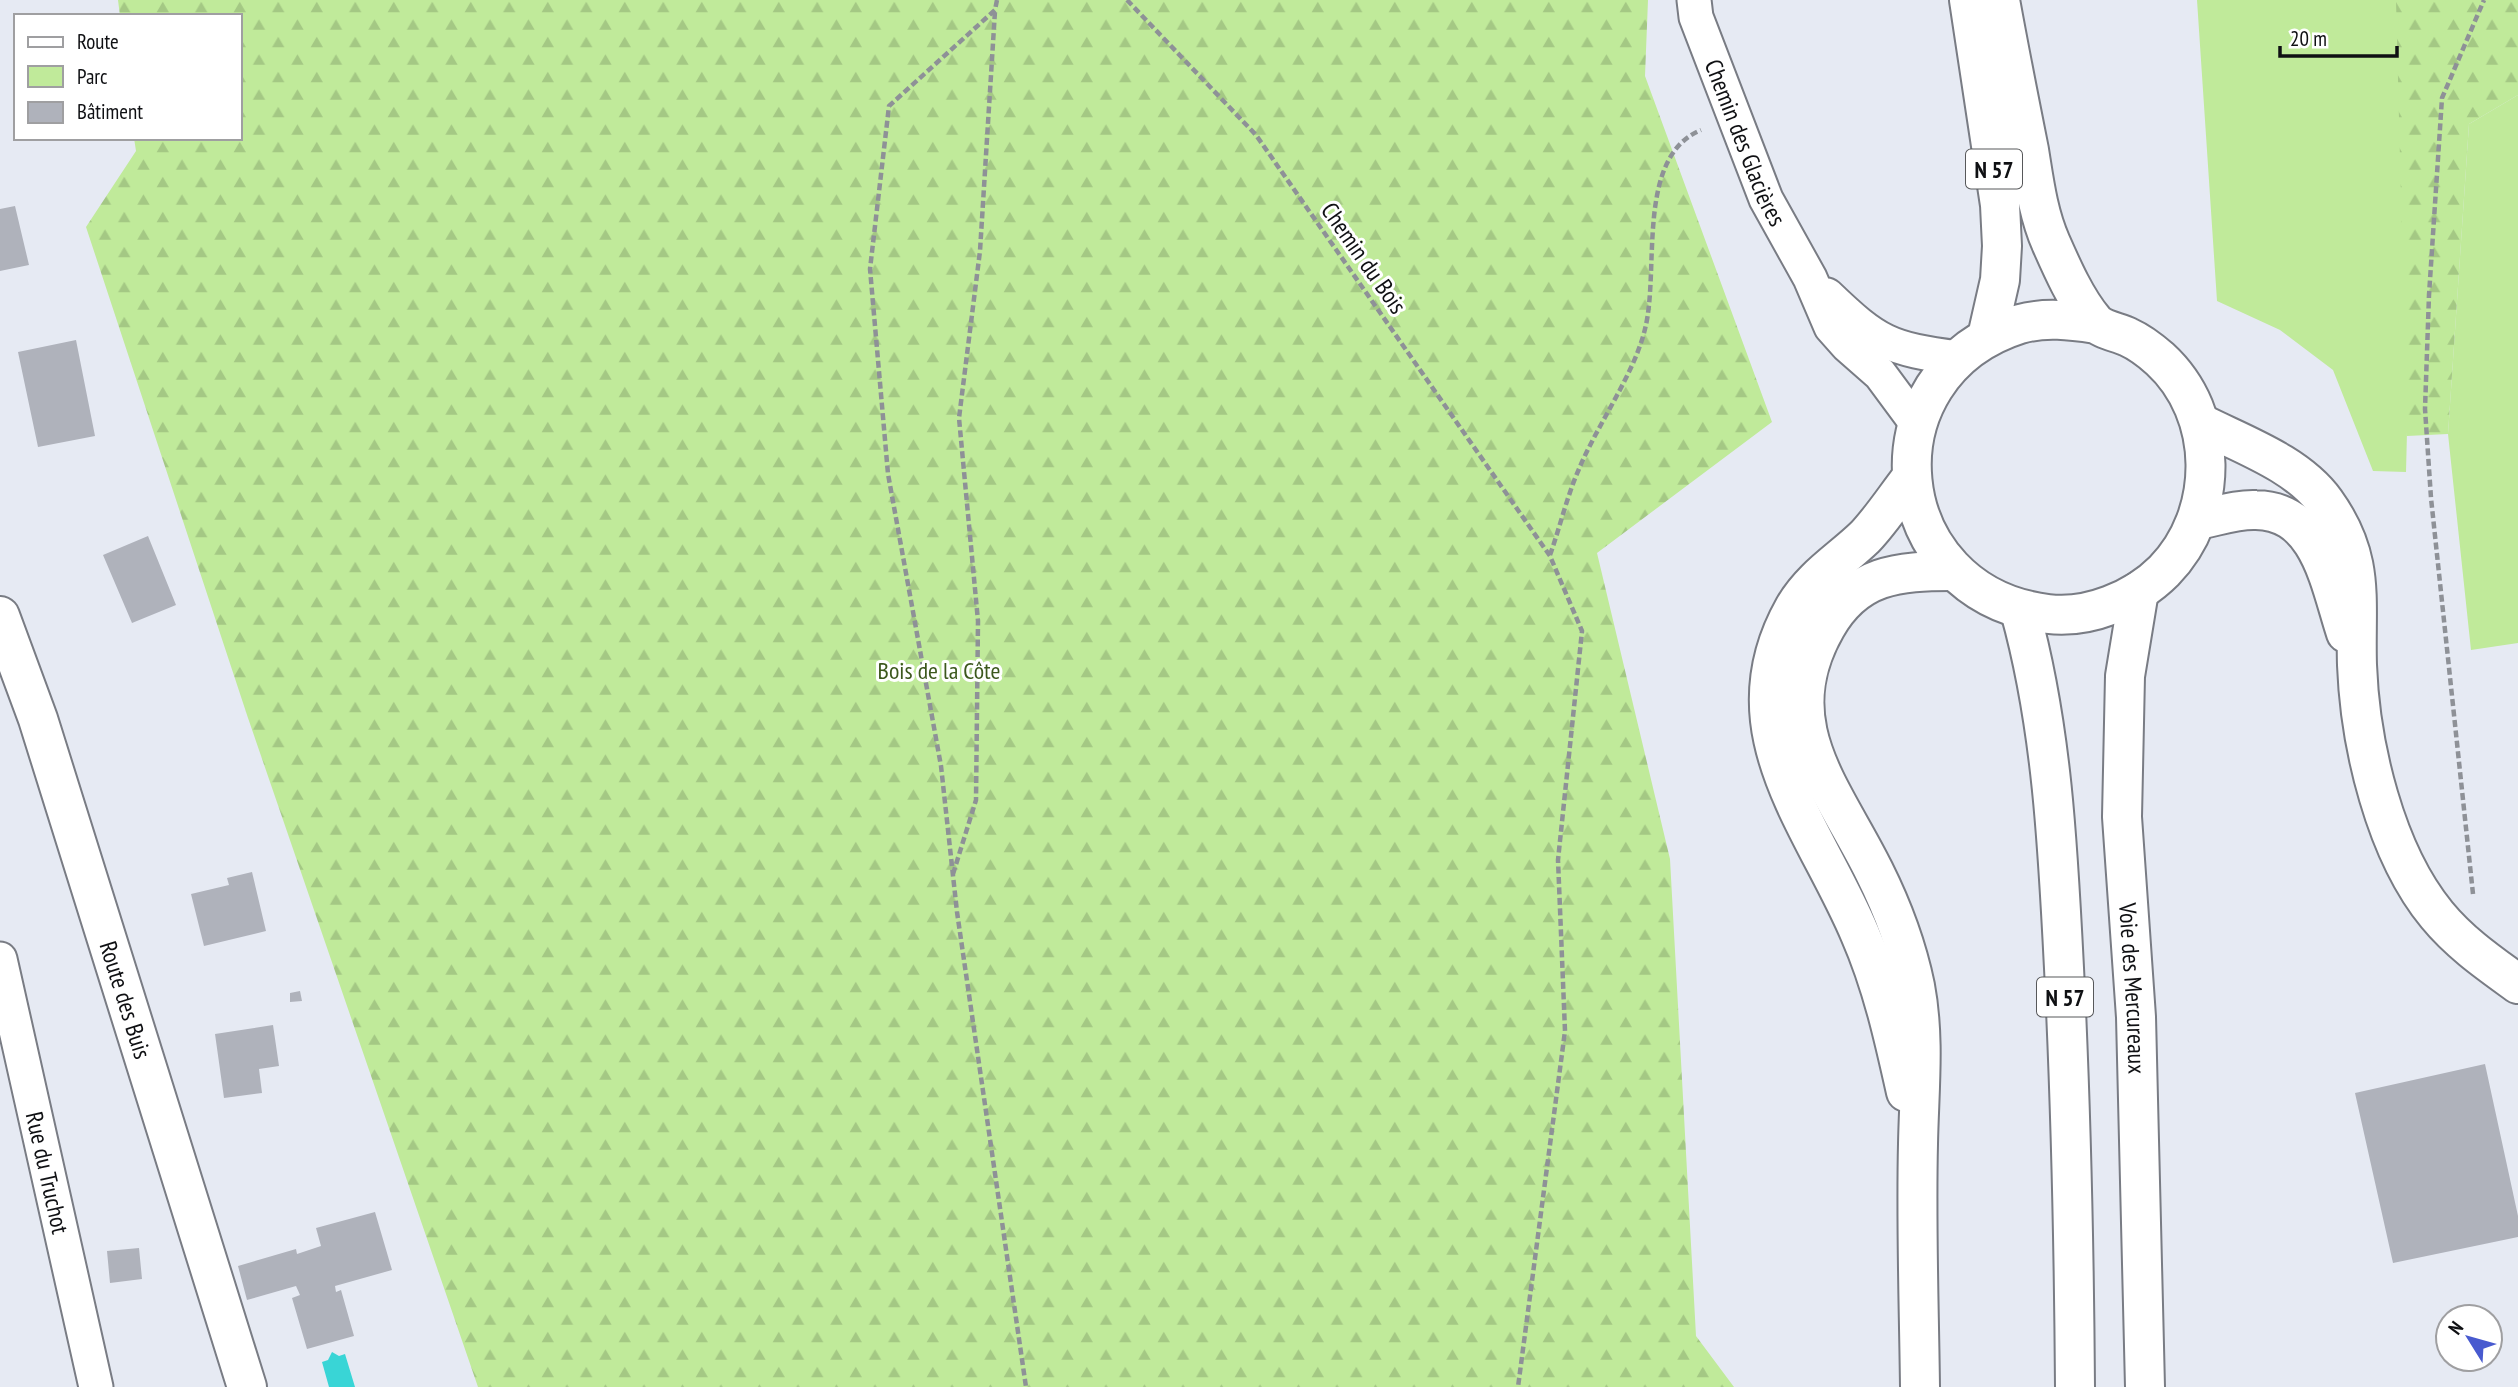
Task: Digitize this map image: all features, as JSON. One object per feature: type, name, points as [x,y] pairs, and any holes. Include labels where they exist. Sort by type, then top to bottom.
[{"type":"main road","name":"N 57","points":[[1969,0],[2000,205],[2002,246],[2000,280],[1973,348]]},
{"type":"main road","name":"N 57","points":[[2000,0],[2038,201],[2049,240],[2096,324]]},
{"type":"main road","points":[[2059,319],[2096,324],[2131,338],[2161,360],[2184,389],[2200,423],[2206,455],[2205,488],[2197,520],[2183,547],[2164,572],[2139,591],[2102,609],[2061,615],[2020,611],[1984,596],[1952,571],[1931,544],[1917,513],[1911,478],[1917,424],[1934,388],[1973,348],[2035,322],[2059,319]]},
{"type":"main road","points":[[2200,423],[2278,463],[2304,480],[2323,499],[2342,528],[2356,566],[2357,668],[2371,765],[2388,826],[2436,914],[2476,954],[2518,984]]},
{"type":"main road","points":[[1911,478],[1865,536],[1833,562],[1796,606],[1775,652],[1767,710],[1780,771],[1860,933],[1883,996],[1918,1145]]},
{"type":"main road","points":[[2197,520],[2255,510],[2279,513],[2300,525],[2318,549],[2357,668]]},
{"type":"main road","points":[[1920,1387],[1918,1145],[1922,1038],[1914,985],[1898,927],[1875,872],[1812,755],[1804,708],[1806,682],[1817,643],[1828,624],[1853,594],[1886,575],[1905,571],[1952,571]]},
{"type":"main road","name":"Voie des Mercureaux","points":[[2139,591],[2127,648],[2122,817],[2136,1017],[2145,1387]]},
{"type":"main road","name":"N 57","points":[[2020,611],[2033,656],[2052,791],[2059,871],[2072,1174],[2075,1387]]},
{"type":"main road","name":"Route des Buis","points":[[0,616],[38,719],[247,1387]]},
{"type":"street","name":"Chemin des Glacières","points":[[1694,0],[1696,17],[1732,117],[1766,199],[1810,278],[1831,327],[1880,374],[1917,424]]},
{"type":"street","name":"Chemin des Glacières","points":[[1810,278],[1881,341],[1914,352],[1973,348]]},
{"type":"street","name":"Rue du Truchot","points":[[0,959],[96,1387]]},
{"type":"path","points":[[953,876],[976,800],[978,621],[959,418],[979,251],[997,0]]},
{"type":"path","name":"Chemin du Bois","points":[[1127,0],[1256,135],[1550,556],[1582,631],[1558,860],[1565,1031],[1518,1387]]},
{"type":"path","points":[[2476,954],[2471,863],[2447,657],[2425,409],[2428,295],[2442,98],[2484,0]]},
{"type":"path","points":[[995,10],[889,106],[870,269],[888,474],[941,766],[953,876],[1026,1387]]},
{"type":"path","points":[[1550,556],[1578,469],[1613,402],[1645,330],[1659,181],[1669,156],[1686,136],[1732,117]]},
{"type":"green space","name":"Bois de la Côte","points":[[118,0],[1648,0],[1645,76],[1772,422],[1597,553],[1670,859],[1696,1336],[1734,1387],[478,1387],[248,718],[86,227],[136,151],[134,140],[242,140],[242,14],[120,14]]},
{"type":"green space","points":[[2197,0],[2397,0],[2408,392],[2406,472],[2373,471],[2333,370],[2280,330],[2217,301]]},
{"type":"green space","points":[[2396,0],[2518,0],[2518,95],[2469,124],[2448,434],[2407,436]]},
{"type":"green space","points":[[2518,95],[2518,643],[2471,650],[2448,434],[2469,124]]},
{"type":"water","points":[[332,1352],[339,1356],[345,1354],[355,1387],[329,1387],[322,1362],[328,1360]]},
{"type":"building","points":[[15,206],[29,265],[0,271],[0,209]]},
{"type":"building","points":[[76,340],[95,436],[38,447],[18,352]]},
{"type":"building","points":[[148,536],[176,605],[132,623],[103,555]]},
{"type":"building","points":[[252,872],[266,931],[204,946],[191,894],[229,885],[227,878]]},
{"type":"building","points":[[300,991],[302,1001],[290,1002],[290,993]]},
{"type":"building","points":[[273,1025],[279,1066],[259,1069],[262,1093],[224,1098],[215,1034]]},
{"type":"building","points":[[2485,1064],[2518,1216],[2518,1237],[2393,1263],[2355,1093]]},
{"type":"building","points":[[375,1212],[392,1270],[335,1286],[336,1292],[341,1290],[354,1336],[307,1349],[292,1298],[300,1295],[296,1286],[247,1300],[238,1266],[296,1249],[297,1254],[321,1246],[316,1228]]},
{"type":"building","points":[[139,1248],[142,1279],[110,1283],[107,1251]]}]
